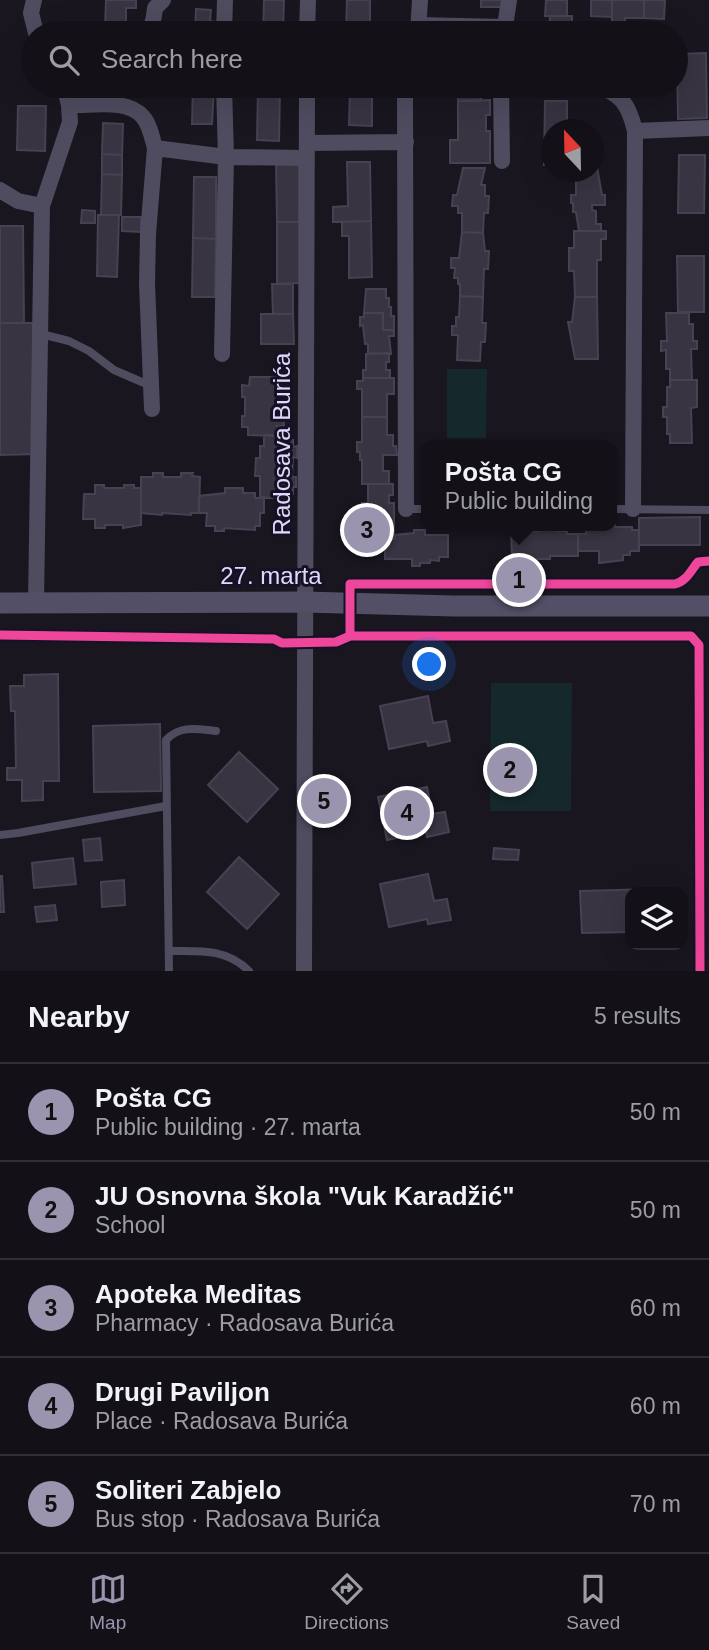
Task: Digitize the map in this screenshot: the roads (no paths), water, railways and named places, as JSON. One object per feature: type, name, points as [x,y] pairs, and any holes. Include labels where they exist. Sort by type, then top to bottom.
[{"type":"street","points":[[33,21],[31,13],[34,0]]},
{"type":"street","points":[[153,21],[155,8],[163,0]]},
{"type":"street","points":[[224,21],[225,0]]},
{"type":"street","points":[[307,21],[308,0]]},
{"type":"street","points":[[419,21],[420,0]]},
{"type":"street","points":[[506,21],[509,0]]},
{"type":"street","points":[[36,603],[43,206],[70,122],[67,98]]},
{"type":"street","points":[[222,354],[226,157],[224,98]]},
{"type":"street","name":"Radosava Burića","points":[[304,971],[307,98]]},
{"type":"street","points":[[405,98],[406,509]]},
{"type":"street","points":[[501,98],[502,161]]},
{"type":"street","points":[[620,98],[631,113],[635,131],[633,509]]},
{"type":"street","points":[[69,106],[124,106],[134,109],[143,116],[155,148],[147,284],[152,409]]},
{"type":"street","points":[[635,131],[709,128]]},
{"type":"street","points":[[155,148],[226,157],[406,142]]},
{"type":"street","points":[[0,190],[18,201],[43,206]]},
{"type":"street","name":"27. marta","points":[[0,603],[304,602],[418,606],[709,606]]},
{"type":"lane","points":[[41,334],[79,346],[114,370],[151,386]]},
{"type":"lane","points":[[406,509],[421,509]]},
{"type":"lane","points":[[617,509],[709,510]]},
{"type":"lane","points":[[169,971],[166,740],[173,733],[186,729],[215,731]]},
{"type":"lane","points":[[0,835],[18,834],[166,806]]},
{"type":"lane","points":[[169,951],[215,951],[228,955],[249,971]]},
{"type":"place","name":"Apoteka Meditas","points":[[367,530]]},
{"type":"place","name":"Pošta CG","points":[[519,580]]},
{"type":"place","name":"JU Osnovna škola \"Vuk Karadžić\"","points":[[510,770]]},
{"type":"place","name":"Soliteri Zabjelo","points":[[324,801]]},
{"type":"place","name":"Drugi Paviljon","points":[[407,813]]}]
